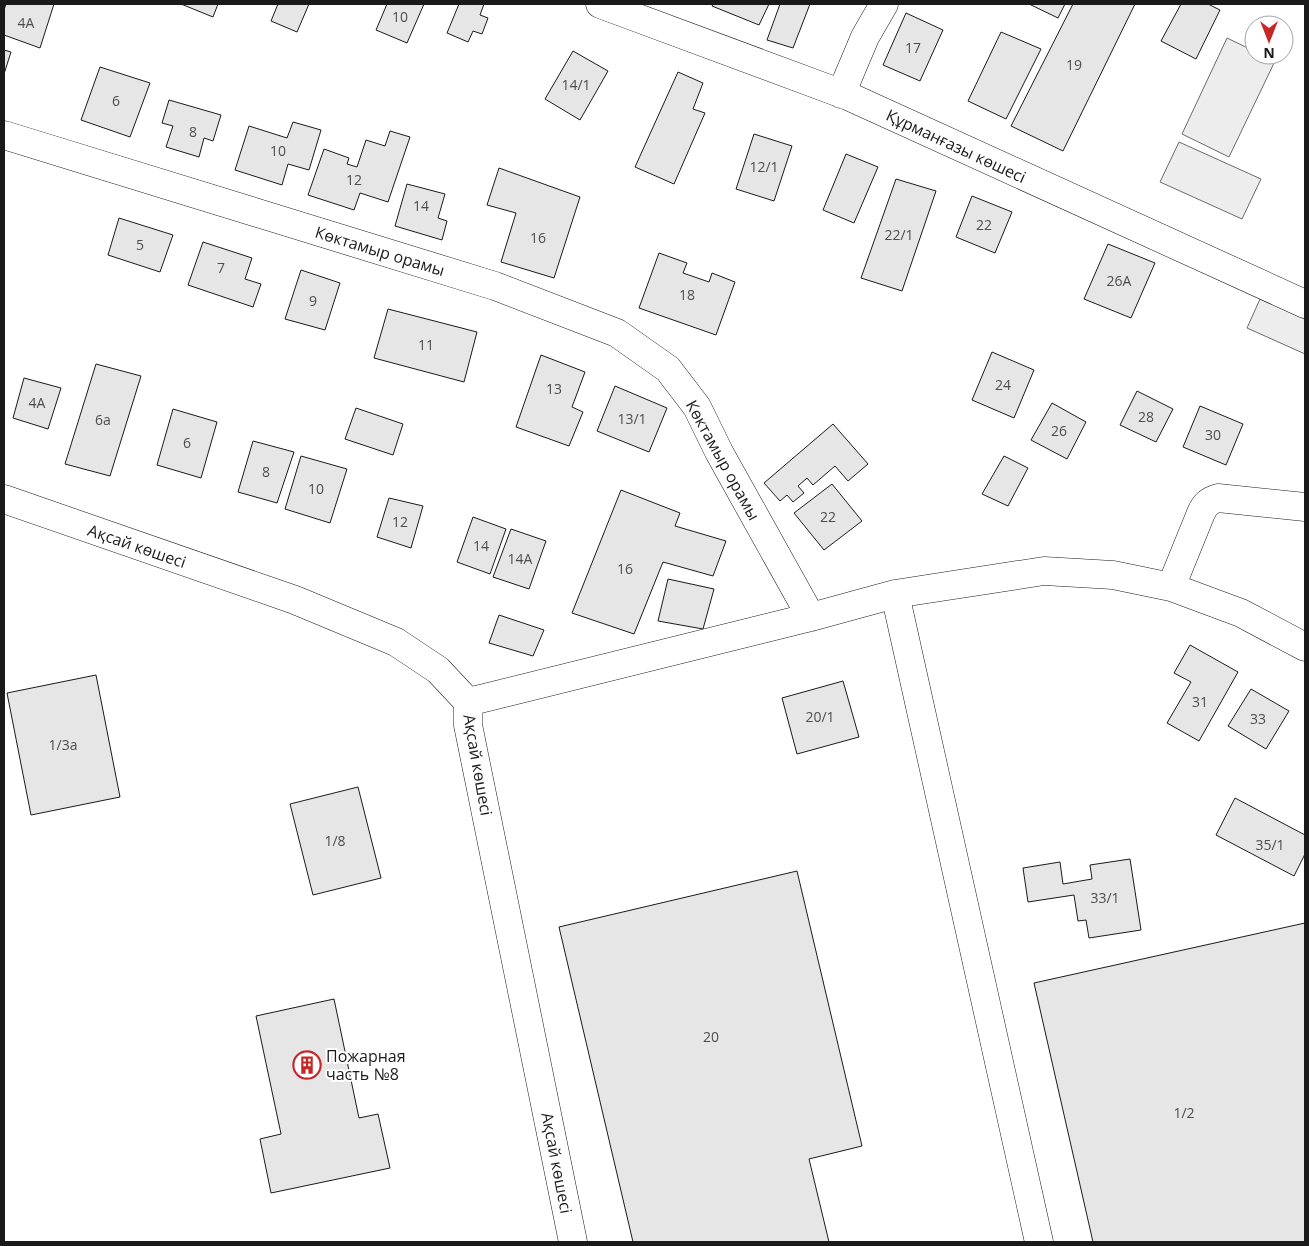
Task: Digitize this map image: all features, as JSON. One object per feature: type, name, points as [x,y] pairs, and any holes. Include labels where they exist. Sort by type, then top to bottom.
[{"type":"street","name":"Құрманғазы көшесі","points":[[600,4],[638,10],[841,94],[1305,304]]},
{"type":"street","points":[[841,94],[865,37],[884,4]]},
{"type":"street","name":"Көктамыр орамы","points":[[4,135],[495,286],[617,333],[668,369],[696,406],[719,452],[811,617]]},
{"type":"street","points":[[1171,587],[1204,505],[1209,501],[1218,498],[1305,507]]},
{"type":"street","name":"Ақсай көшесі","points":[[4,499],[296,600],[396,642],[438,670],[468,702],[468,724],[573,1242]]},
{"type":"street","points":[[468,702],[811,617],[894,594],[1044,571],[1113,575],[1171,587],[1241,612],[1305,647]]},
{"type":"street","points":[[894,594],[1039,1242]]},
{"type":"shaded area","points":[[1227,38],[1244,46],[1244,65],[1273,65],[1229,157],[1182,134]]},
{"type":"shaded area","points":[[1179,142],[1261,179],[1242,219],[1160,182]]},
{"type":"shaded area","points":[[1260,299],[1305,319],[1305,354],[1247,328]]},
{"type":"building","points":[[6,4],[54,4],[40,48],[4,35],[4,10]]},
{"type":"building","points":[[181,4],[218,4],[213,17]]},
{"type":"building","points":[[278,4],[309,4],[297,32],[271,21]]},
{"type":"building","points":[[387,4],[424,4],[407,43],[376,30]]},
{"type":"building","points":[[459,4],[484,4],[480,15],[488,18],[482,34],[473,31],[468,42],[447,33]]},
{"type":"building","points":[[713,4],[769,4],[759,25],[712,6]]},
{"type":"building","points":[[780,4],[810,4],[793,48],[767,40]]},
{"type":"building","points":[[1029,4],[1065,4],[1058,18]]},
{"type":"building","points":[[1073,4],[1135,4],[1063,151],[1011,126]]},
{"type":"building","points":[[1181,4],[1208,4],[1220,10],[1196,59],[1161,41]]},
{"type":"building","points":[[906,13],[943,30],[920,81],[883,65]]},
{"type":"building","points":[[1001,32],[1041,49],[1006,119],[968,101]]},
{"type":"building","points":[[4,50],[11,52],[4,74]]},
{"type":"building","points":[[573,51],[608,71],[580,120],[545,99]]},
{"type":"building","points":[[100,67],[150,83],[130,137],[81,120]]},
{"type":"building","points":[[678,72],[703,83],[693,109],[705,113],[674,184],[635,167]]},
{"type":"building","points":[[169,100],[221,115],[213,141],[204,138],[199,157],[166,147],[173,126],[162,123]]},
{"type":"building","points":[[293,122],[321,130],[309,170],[288,164],[282,185],[235,170],[249,126],[287,138]]},
{"type":"building","points":[[390,131],[410,137],[388,202],[360,193],[354,210],[308,195],[324,149],[349,158],[347,164],[357,167],[366,140],[385,146]]},
{"type":"building","points":[[754,134],[792,146],[774,201],[736,189]]},
{"type":"building","points":[[846,154],[878,167],[854,223],[823,210]]},
{"type":"building","points":[[499,168],[580,197],[554,278],[501,262],[516,213],[487,205]]},
{"type":"building","points":[[896,179],[936,191],[902,291],[861,278]]},
{"type":"building","points":[[407,184],[445,194],[438,218],[447,221],[442,240],[395,226]]},
{"type":"building","points":[[972,196],[1012,212],[995,253],[956,237]]},
{"type":"building","points":[[119,218],[173,235],[160,272],[108,255]]},
{"type":"building","points":[[203,242],[252,258],[245,279],[261,284],[253,307],[188,285]]},
{"type":"building","points":[[1108,244],[1155,263],[1131,318],[1084,299]]},
{"type":"building","points":[[659,253],[687,263],[683,273],[709,282],[712,273],[735,282],[716,335],[639,308]]},
{"type":"building","points":[[301,270],[340,283],[325,330],[285,319]]},
{"type":"building","points":[[388,309],[477,332],[464,382],[374,358]]},
{"type":"building","points":[[992,352],[1034,370],[1014,418],[972,400]]},
{"type":"building","points":[[541,355],[585,372],[572,407],[583,412],[569,446],[516,427]]},
{"type":"building","points":[[96,364],[141,376],[110,476],[65,464]]},
{"type":"building","points":[[24,378],[61,388],[48,429],[13,418]]},
{"type":"building","points":[[615,386],[667,408],[649,452],[597,431]]},
{"type":"building","points":[[1137,391],[1173,409],[1156,442],[1120,425]]},
{"type":"building","points":[[1052,403],[1086,422],[1067,459],[1031,440]]},
{"type":"building","points":[[1200,406],[1243,424],[1226,465],[1183,447]]},
{"type":"building","points":[[356,408],[403,424],[393,455],[345,439]]},
{"type":"building","points":[[173,409],[217,422],[201,478],[157,465]]},
{"type":"building","points":[[833,424],[868,464],[848,481],[835,466],[813,485],[807,478],[798,486],[804,493],[793,502],[787,495],[780,501],[764,483]]},
{"type":"building","points":[[253,441],[294,452],[277,503],[238,492]]},
{"type":"building","points":[[301,456],[347,469],[330,523],[285,509]]},
{"type":"building","points":[[1004,456],[1028,468],[1008,506],[982,494]]},
{"type":"building","points":[[832,484],[862,521],[824,550],[794,513]]},
{"type":"building","points":[[621,490],[680,513],[675,526],[726,541],[713,576],[663,562],[634,634],[572,613]]},
{"type":"building","points":[[389,498],[423,506],[411,548],[377,537]]},
{"type":"building","points":[[473,517],[506,529],[490,574],[457,562]]},
{"type":"building","points":[[511,529],[546,541],[529,589],[493,577]]},
{"type":"building","points":[[668,579],[714,589],[703,629],[658,621]]},
{"type":"building","points":[[499,615],[544,630],[533,656],[489,643]]},
{"type":"building","points":[[1190,645],[1238,672],[1199,741],[1167,723],[1191,682],[1174,673]]},
{"type":"building","points":[[96,675],[120,797],[31,815],[7,693]]},
{"type":"building","points":[[843,681],[859,737],[797,754],[782,698]]},
{"type":"building","points":[[1251,689],[1289,711],[1266,749],[1228,726]]},
{"type":"building","points":[[358,787],[381,878],[313,895],[290,804]]},
{"type":"building","points":[[1235,798],[1305,835],[1305,854],[1294,876],[1216,835]]},
{"type":"building","points":[[1130,859],[1141,930],[1089,938],[1086,920],[1078,921],[1074,895],[1028,902],[1023,868],[1060,862],[1063,884],[1092,879],[1090,865]]},
{"type":"building","points":[[797,871],[862,1146],[809,1159],[829,1242],[633,1242],[559,927]]},
{"type":"building","points":[[1305,923],[1305,1242],[1093,1242],[1034,983]]},
{"type":"building","name":"Пожарная часть №8","points":[[334,999],[359,1118],[378,1114],[390,1168],[271,1193],[260,1139],[281,1134],[256,1016]]},
{"type":"place","name":"Пожарная часть №8","points":[[307,1065]]}]
